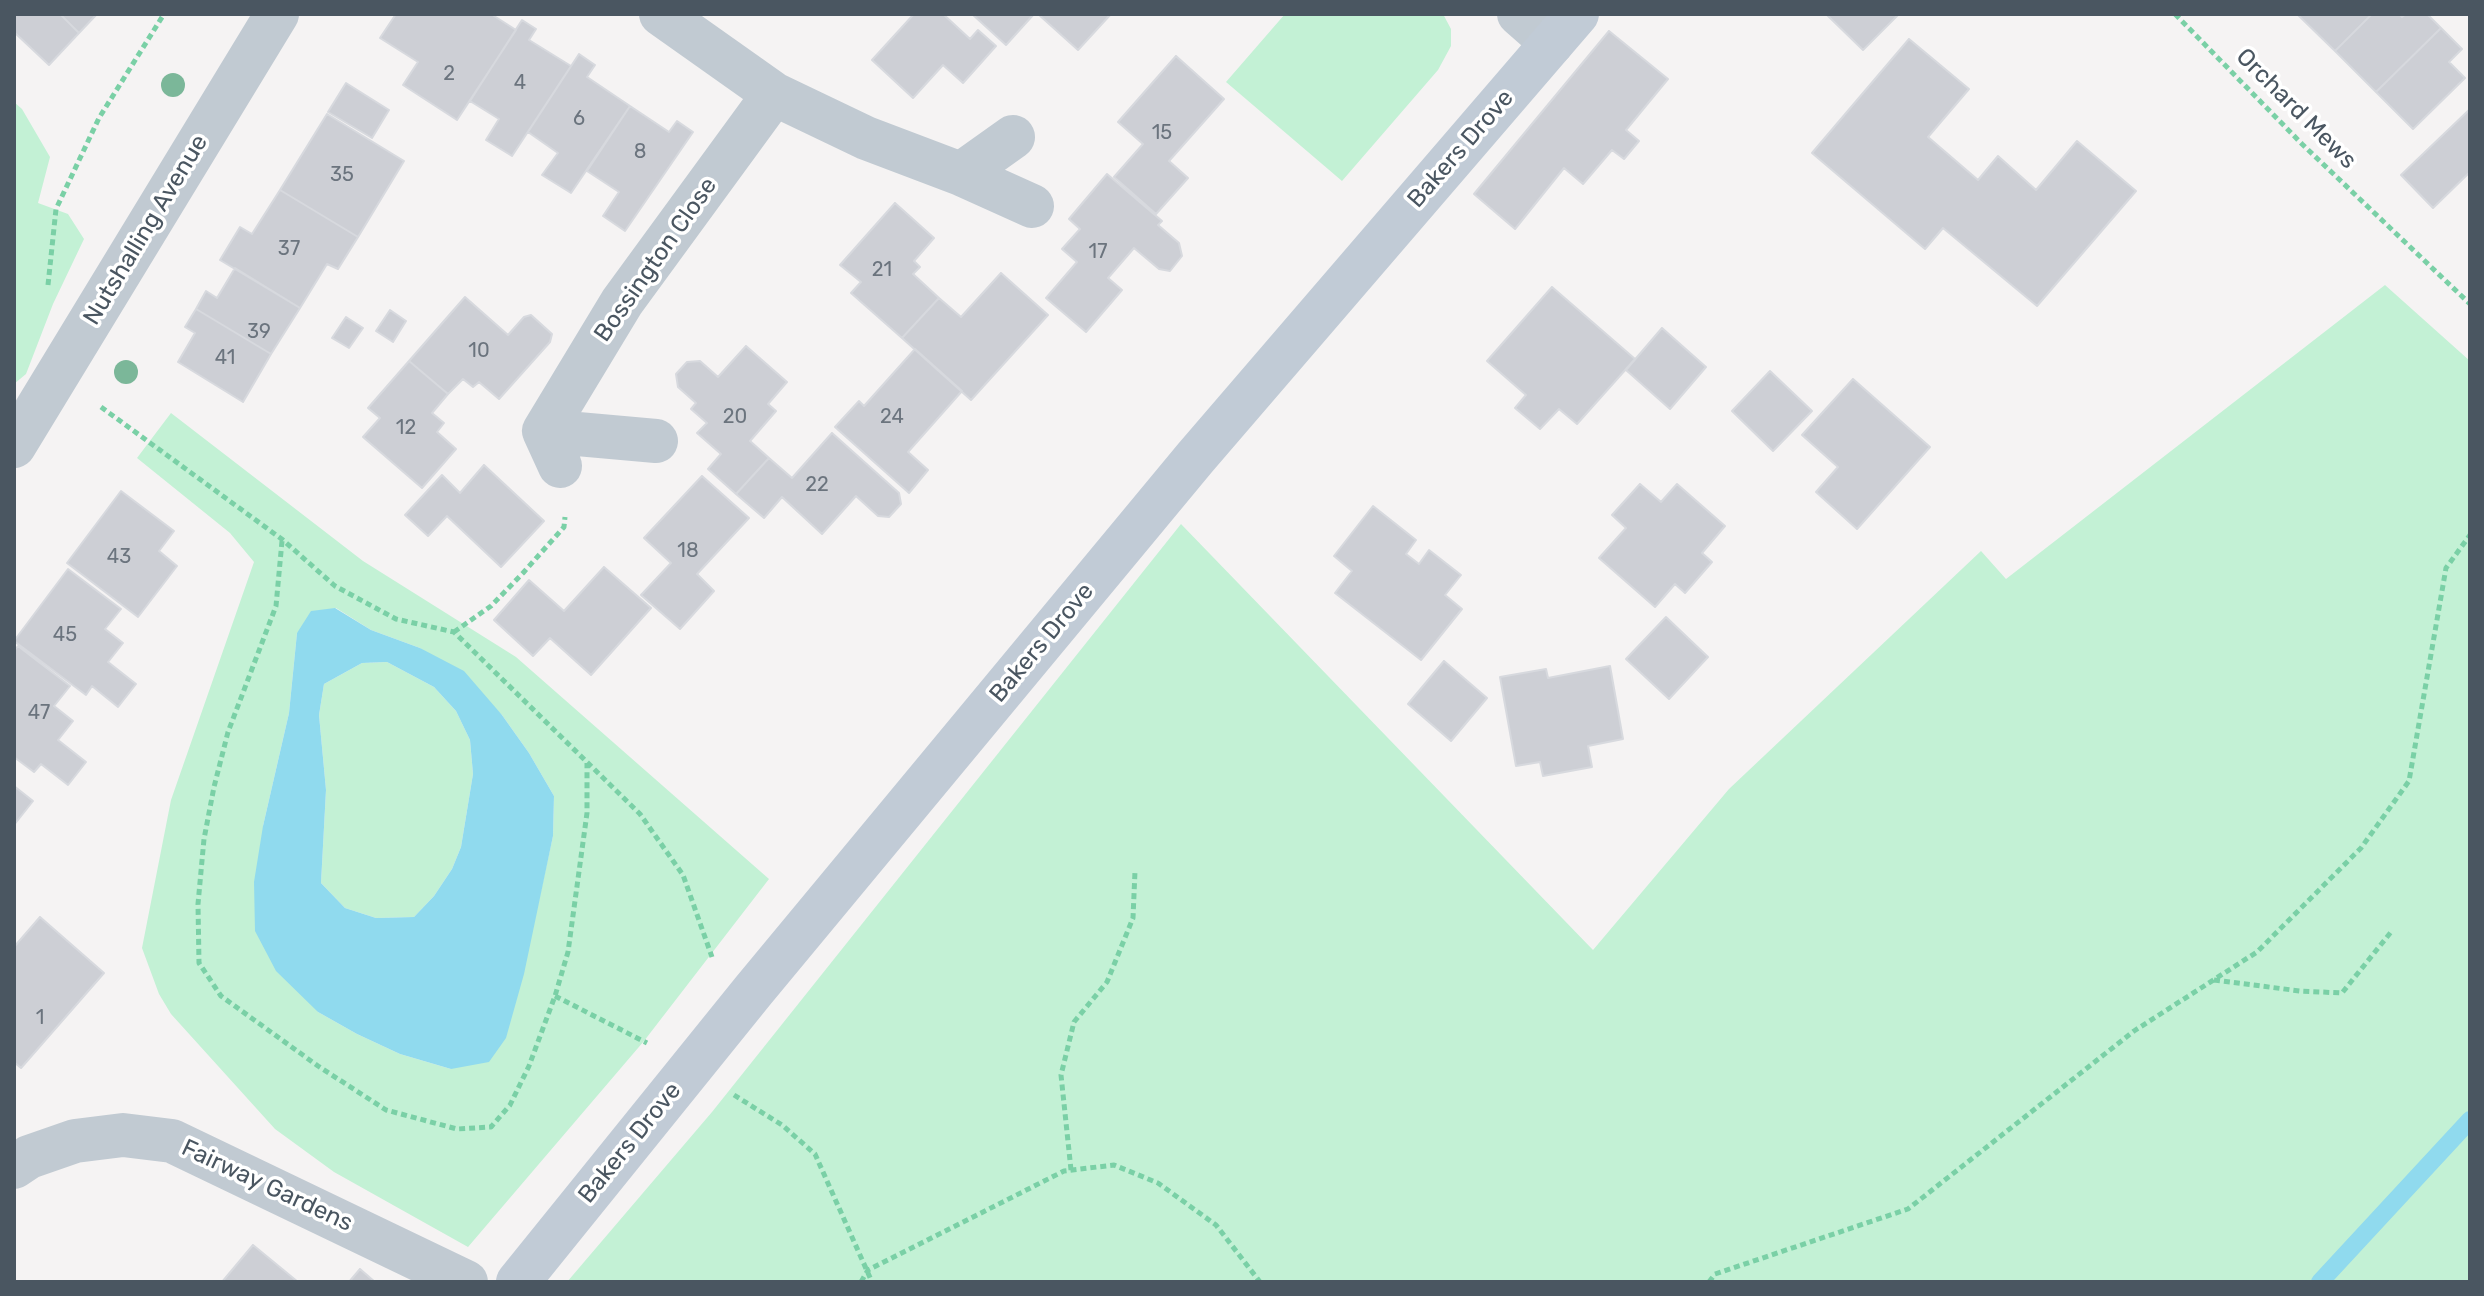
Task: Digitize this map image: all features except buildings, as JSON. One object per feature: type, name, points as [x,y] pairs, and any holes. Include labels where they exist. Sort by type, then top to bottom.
[{"type":"street","name":"Nutshalling Avenue","points":[[14,446],[277,14]]},
{"type":"street","points":[[661,14],[774,94],[866,138],[961,174],[1032,206]]},
{"type":"street","points":[[1519,14],[1564,29]]},
{"type":"street","name":"Bakers Drove","points":[[518,1282],[753,991],[1195,458],[1564,29]]},
{"type":"street","name":"Bossington Close","points":[[552,449],[622,302],[774,94]]},
{"type":"street","points":[[961,174],[1013,137]]},
{"type":"street","points":[[552,449],[656,441]]},
{"type":"street","name":"Fairway Gardens","points":[[14,1167],[29,1157],[75,1141],[123,1135],[172,1141],[466,1282]]},
{"type":"path","points":[[46,299],[56,209],[99,118],[164,14]]},
{"type":"path","name":"Orchard Mews","points":[[2175,14],[2302,144],[2470,304]]},
{"type":"path","points":[[58,376],[283,540],[335,586],[396,619],[454,632],[640,814],[683,875],[712,956],[753,991]]},
{"type":"path","points":[[454,632],[491,606],[564,527],[565,496],[552,449]]},
{"type":"path","points":[[1709,1282],[1715,1274],[1908,1209],[2134,1031],[2257,952],[2361,848],[2409,781],[2446,568],[2470,535]]},
{"type":"path","points":[[283,540],[276,606],[228,732],[204,839],[198,904],[199,963],[221,996],[329,1074],[386,1110],[457,1129],[491,1127],[510,1105],[529,1066],[568,952],[587,813],[587,763]]},
{"type":"path","points":[[1071,1170],[1061,1075],[1074,1022],[1107,982],[1133,918],[1135,871]]},
{"type":"path","points":[[2214,980],[2342,993],[2391,932]]},
{"type":"path","points":[[555,996],[691,1067],[782,1125],[815,1154],[872,1282]]},
{"type":"path","points":[[861,1282],[868,1270],[1009,1197],[1071,1170],[1114,1165],[1158,1183],[1216,1225],[1260,1282]]},
{"type":"green space","points":[[1285,14],[1443,14],[1451,29],[1451,46],[1438,70],[1342,181],[1226,82]]},
{"type":"green space","points":[[14,102],[22,109],[50,157],[38,203],[68,214],[84,239],[53,304],[26,374],[14,384]]},
{"type":"green space","points":[[2385,285],[2470,361],[2470,1282],[567,1282],[712,1112],[1181,524],[1593,950],[1729,789],[1981,551],[2006,579]]},
{"type":"green space","points":[[171,413],[363,561],[516,657],[769,879],[644,1041],[468,1247],[334,1172],[275,1129],[171,1014],[159,994],[142,948],[171,800],[254,562],[230,533],[137,458]],"holes":[[[336,608],[371,630],[420,648],[502,715],[554,796],[553,836],[538,904],[451,1069],[400,1054],[318,1012],[263,826],[289,713],[297,633]]]},
{"type":"green space","points":[[387,662],[434,687],[456,711],[470,740],[473,774],[461,847],[452,869],[434,896],[414,917],[376,918],[345,908],[321,883],[326,790],[319,715],[324,684],[362,663]]},
{"type":"water","points":[[335,608],[371,630],[420,648],[464,671],[502,715],[554,796],[553,836],[524,974],[506,1038],[489,1062],[451,1069],[400,1054],[357,1034],[318,1012],[276,971],[255,931],[254,882],[263,826],[289,713],[297,633],[311,611]],"holes":[[[387,662],[434,687],[456,711],[470,740],[473,774],[461,847],[452,869],[434,896],[414,917],[376,918],[345,908],[321,883],[326,790],[319,715],[324,684],[362,663]]]},
{"type":"waterway","points":[[2320,1282],[2470,1120]]}]
